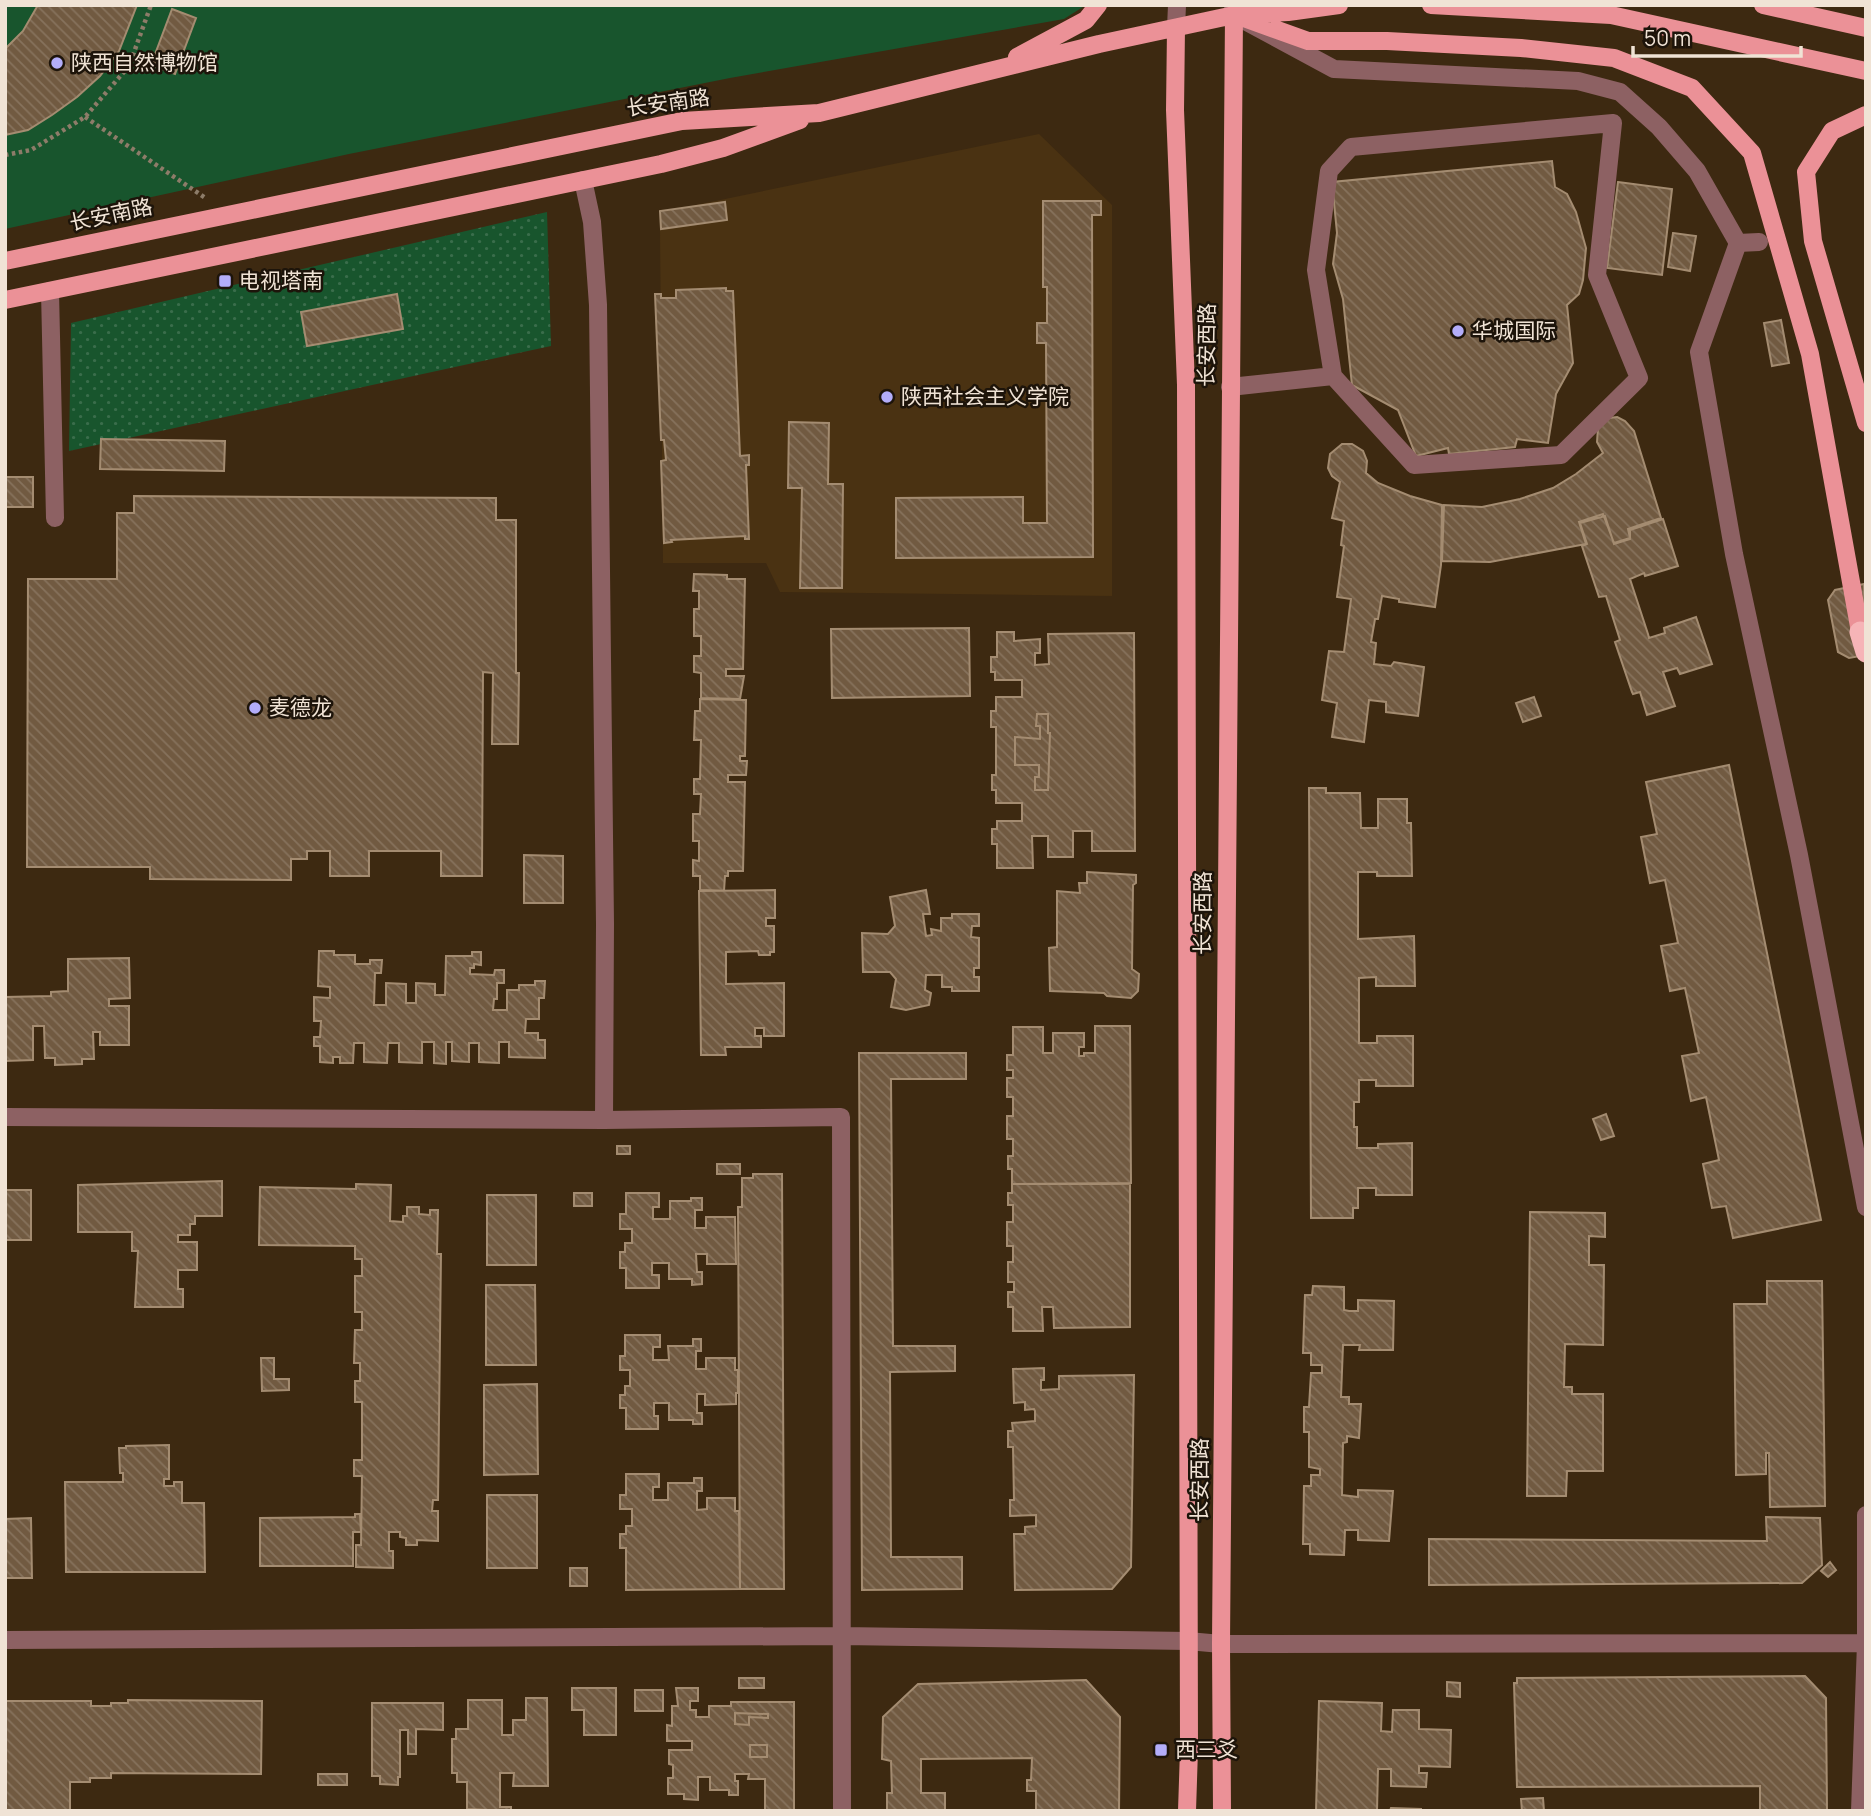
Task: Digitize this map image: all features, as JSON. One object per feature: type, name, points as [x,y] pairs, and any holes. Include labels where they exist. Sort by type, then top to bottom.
[{"type":"main road","points":[[992,70],[1086,20],[1098,5]]},
{"type":"main road","name":"长安南路","points":[[5,261],[682,121],[819,113],[1099,44],[1176,28],[1233,10],[1288,12],[1339,5]]},
{"type":"main road","points":[[1431,5],[1611,15],[1866,71]]},
{"type":"main road","points":[[1763,5],[1866,28]]},
{"type":"main road","points":[[1233,10],[1308,41],[1387,41],[1521,48],[1614,58],[1692,88],[1752,153],[1810,354],[1863,642]]},
{"type":"main road","name":"长安西路","points":[[1222,1811],[1233,10]]},
{"type":"main road","name":"长安西路","points":[[1176,28],[1175,110],[1186,385],[1187,1811]]},
{"type":"main road","points":[[5,300],[661,164],[723,148],[819,113]]},
{"type":"main road","points":[[1866,115],[1832,131],[1806,172],[1813,241],[1866,423]]},
{"type":"street","points":[[1176,28],[1177,5]]},
{"type":"street","points":[[1233,10],[1334,69],[1578,81],[1620,92],[1659,127],[1697,171],[1738,243],[1699,352],[1734,554],[1799,856],[1866,1207]]},
{"type":"street","points":[[1613,123],[1597,275],[1639,377],[1561,455],[1414,466],[1333,376],[1316,270],[1329,171],[1352,147],[1613,123]]},
{"type":"street","points":[[583,180],[592,222],[598,305],[605,924],[604,1120]]},
{"type":"street","points":[[1738,243],[1759,242]]},
{"type":"street","points":[[50,291],[55,518]]},
{"type":"street","points":[[1230,387],[1333,376]]},
{"type":"street","points":[[5,1117],[604,1120],[841,1117],[842,1811]]},
{"type":"street","points":[[1860,1811],[1866,1643],[1866,1515]]},
{"type":"street","points":[[5,1640],[842,1636],[1188,1641],[1221,1644],[1866,1643]]},
{"type":"path","points":[[5,155],[31,149],[85,117],[129,66],[151,5]]},
{"type":"path","points":[[85,117],[213,202],[233,212]]},
{"type":"shaded area","name":"陕西社会主义学院","points":[[1039,134],[1112,205],[1112,596],[780,592],[766,563],[663,563],[660,230],[691,206]]},
{"type":"green space","points":[[5,5],[1086,5],[1064,19],[730,78],[349,154],[5,229]]},
{"type":"green space","points":[[547,212],[551,346],[69,451],[71,323]]},
{"type":"building","name":"陕西自然博物馆","points":[[38,5],[137,5],[119,51],[100,76],[77,97],[28,130],[5,135],[5,49],[23,31]]},
{"type":"building","points":[[172,9],[196,18],[175,74],[151,65]]},
{"type":"building","name":"华城国际","points":[[1552,161],[1555,187],[1567,194],[1576,212],[1586,248],[1579,294],[1567,305],[1573,363],[1556,394],[1548,443],[1517,439],[1515,447],[1449,454],[1448,448],[1416,456],[1398,410],[1352,385],[1343,299],[1333,264],[1337,233],[1332,182]]},
{"type":"building","points":[[1618,182],[1672,189],[1662,275],[1607,268]]},
{"type":"building","points":[[1043,201],[1101,201],[1101,215],[1092,215],[1093,557],[896,558],[896,498],[1023,497],[1023,523],[1047,523],[1046,343],[1037,343],[1037,323],[1047,323],[1047,287],[1043,287]]},
{"type":"building","points":[[725,202],[727,220],[661,229],[660,211]]},
{"type":"building","points":[[1673,233],[1696,236],[1690,271],[1668,267]]},
{"type":"building","points":[[726,288],[726,291],[733,291],[740,456],[749,455],[749,465],[746,465],[749,539],[745,539],[745,536],[671,540],[672,542],[664,543],[661,461],[666,460],[664,440],[661,440],[655,294],[661,294],[661,298],[676,298],[676,290]]},
{"type":"building","points":[[397,294],[403,329],[307,346],[301,312]]},
{"type":"building","points":[[1781,320],[1789,363],[1772,366],[1764,323]]},
{"type":"building","points":[[1617,417],[1634,431],[1661,518],[1628,529],[1630,538],[1614,543],[1603,514],[1579,522],[1586,544],[1490,562],[1442,561],[1444,505],[1482,507],[1553,488],[1603,453],[1597,442],[1598,428],[1609,418]]},
{"type":"building","points":[[789,422],[829,423],[828,484],[843,484],[842,588],[800,588],[802,488],[788,488]]},
{"type":"building","points":[[101,439],[225,441],[224,471],[100,469]]},
{"type":"building","points":[[1342,444],[1352,444],[1363,451],[1367,461],[1366,473],[1378,483],[1442,505],[1441,565],[1435,607],[1399,602],[1399,599],[1382,596],[1371,642],[1376,643],[1374,664],[1391,666],[1394,662],[1424,667],[1418,716],[1386,712],[1386,702],[1369,700],[1364,742],[1332,737],[1337,703],[1322,700],[1329,651],[1344,652],[1351,599],[1337,597],[1344,546],[1341,545],[1344,521],[1332,518],[1340,482],[1332,476],[1328,468],[1330,454]]},
{"type":"building","points":[[5,477],[33,477],[33,507],[5,507]]},
{"type":"building","name":"麦德龙","points":[[134,496],[496,498],[496,520],[516,520],[518,744],[492,744],[493,673],[483,672],[482,876],[441,876],[441,851],[369,851],[369,876],[330,876],[330,851],[307,851],[307,859],[291,859],[291,880],[150,879],[150,867],[27,867],[28,579],[117,579],[117,513],[134,513]]},
{"type":"building","points":[[1605,516],[1614,544],[1630,539],[1630,530],[1663,519],[1678,566],[1645,576],[1644,573],[1630,579],[1649,638],[1665,633],[1664,628],[1696,617],[1712,664],[1680,674],[1677,668],[1663,672],[1675,706],[1647,715],[1640,692],[1632,692],[1615,642],[1620,640],[1606,596],[1599,597],[1582,546],[1587,544],[1580,523]]},
{"type":"building","points":[[694,574],[727,575],[727,579],[745,579],[743,669],[726,669],[726,676],[744,676],[740,699],[701,698],[701,673],[694,672],[694,656],[701,656],[701,636],[694,636],[694,609],[699,609],[699,591],[693,591]]},
{"type":"building","points":[[1864,584],[1866,655],[1849,658],[1838,652],[1828,600],[1835,590]]},
{"type":"building","points":[[969,628],[970,696],[832,698],[831,629]]},
{"type":"building","points":[[997,632],[1014,632],[1014,641],[1040,639],[1040,653],[1035,653],[1035,665],[1049,664],[1048,634],[1134,633],[1135,851],[1092,851],[1092,831],[1073,831],[1073,857],[1048,857],[1048,836],[1032,836],[1033,868],[997,868],[997,844],[992,844],[992,829],[997,829],[997,821],[1022,821],[1022,803],[996,803],[996,790],[992,790],[992,775],[996,775],[996,727],[991,727],[991,711],[996,711],[996,697],[1022,697],[1022,680],[995,680],[995,672],[991,672],[991,657],[997,657]],"holes":[[[1037,714],[1048,714],[1048,790],[1035,790],[1039,765],[1015,765],[1015,737],[1040,739],[1040,726],[1036,726]]]},
{"type":"building","points":[[1534,697],[1541,716],[1523,722],[1516,703]]},
{"type":"building","points":[[700,699],[746,700],[745,756],[740,756],[740,761],[747,761],[746,775],[728,775],[728,782],[745,782],[743,871],[728,871],[724,891],[700,890],[700,876],[693,876],[693,860],[699,861],[699,841],[693,841],[693,814],[700,814],[701,794],[694,794],[694,779],[700,779],[701,740],[694,740],[695,711],[700,711]]},
{"type":"building","points":[[1037,714],[1048,714],[1048,790],[1035,790],[1039,765],[1015,765],[1015,737],[1040,739],[1040,726],[1036,726]]},
{"type":"building","points":[[1729,765],[1821,1220],[1733,1238],[1726,1206],[1712,1208],[1703,1164],[1719,1160],[1706,1097],[1691,1101],[1682,1056],[1699,1053],[1685,988],[1670,991],[1661,946],[1678,943],[1665,880],[1650,883],[1641,837],[1657,834],[1646,782]]},
{"type":"building","points":[[1309,788],[1326,788],[1326,793],[1360,793],[1361,828],[1378,828],[1378,799],[1407,799],[1407,823],[1411,823],[1412,876],[1377,876],[1377,872],[1358,872],[1358,939],[1414,936],[1415,986],[1376,986],[1376,977],[1359,978],[1359,1043],[1377,1043],[1377,1036],[1413,1036],[1413,1086],[1376,1086],[1376,1080],[1359,1080],[1359,1102],[1354,1102],[1354,1127],[1357,1127],[1357,1148],[1412,1143],[1412,1195],[1376,1195],[1376,1188],[1358,1188],[1358,1208],[1353,1208],[1353,1218],[1311,1218]]},
{"type":"building","points":[[524,855],[563,856],[563,903],[524,903]]},
{"type":"building","points":[[1087,872],[1136,875],[1136,883],[1133,885],[1132,969],[1139,974],[1138,991],[1131,998],[1107,996],[1104,993],[1050,991],[1049,948],[1057,947],[1057,891],[1080,893],[1079,883],[1087,883]]},
{"type":"building","points":[[775,890],[775,918],[766,918],[766,926],[774,926],[774,952],[770,952],[770,955],[759,955],[758,951],[726,952],[726,984],[784,983],[784,1036],[764,1036],[764,1028],[755,1028],[755,1036],[761,1036],[761,1047],[725,1047],[726,1055],[701,1055],[699,891]]},
{"type":"building","points":[[926,890],[930,914],[923,914],[926,936],[932,935],[931,929],[941,931],[941,918],[952,918],[952,914],[979,914],[979,926],[972,926],[971,937],[979,938],[979,968],[974,968],[974,977],[979,977],[979,991],[952,991],[952,987],[942,987],[942,975],[926,975],[925,990],[931,993],[929,1005],[906,1010],[891,1007],[896,979],[890,972],[863,972],[862,933],[888,934],[895,926],[890,897]]},
{"type":"building","points":[[319,951],[334,951],[334,955],[355,955],[355,964],[370,964],[370,960],[382,960],[381,973],[375,973],[374,1005],[386,1005],[386,983],[406,984],[406,1003],[416,1003],[416,983],[435,984],[435,995],[445,995],[446,956],[472,956],[472,952],[481,952],[481,965],[474,964],[474,968],[470,968],[470,974],[494,975],[495,970],[504,970],[504,983],[497,983],[497,999],[494,999],[493,1010],[507,1010],[507,990],[519,990],[519,985],[535,985],[535,981],[545,981],[544,998],[539,998],[539,1019],[526,1019],[525,1033],[538,1033],[538,1040],[545,1040],[545,1058],[509,1057],[509,1042],[499,1042],[499,1063],[479,1062],[479,1043],[469,1043],[469,1062],[452,1061],[452,1042],[446,1042],[446,1064],[434,1063],[434,1042],[422,1042],[422,1063],[399,1062],[399,1043],[388,1043],[387,1063],[364,1062],[364,1043],[354,1043],[353,1063],[340,1063],[340,1057],[333,1057],[333,1063],[320,1062],[320,1046],[314,1046],[314,1037],[320,1037],[321,1021],[314,1021],[314,997],[330,998],[330,987],[318,986]]},
{"type":"building","points":[[129,958],[130,998],[109,999],[109,1006],[129,1006],[129,1045],[100,1045],[100,1032],[93,1032],[94,1059],[82,1059],[82,1064],[55,1065],[55,1058],[45,1058],[44,1026],[33,1026],[33,1060],[5,1061],[5,997],[51,996],[51,992],[68,991],[68,959]]},
{"type":"building","points":[[1095,1026],[1130,1026],[1131,1183],[1012,1184],[1012,1169],[1008,1169],[1008,1156],[1013,1156],[1013,1139],[1007,1139],[1007,1116],[1013,1116],[1013,1097],[1007,1097],[1007,1078],[1013,1078],[1013,1070],[1007,1070],[1007,1055],[1013,1055],[1013,1027],[1043,1027],[1043,1053],[1053,1053],[1053,1033],[1084,1033],[1084,1047],[1079,1047],[1079,1056],[1084,1056],[1084,1053],[1095,1053]]},
{"type":"building","points":[[859,1053],[966,1053],[966,1079],[891,1079],[893,1346],[955,1346],[955,1371],[890,1372],[891,1557],[962,1557],[962,1589],[862,1590]]},
{"type":"building","points":[[1606,1114],[1614,1136],[1601,1140],[1593,1119]]},
{"type":"building","points":[[617,1146],[630,1146],[630,1154],[617,1154]]},
{"type":"building","points":[[717,1164],[740,1164],[740,1174],[717,1174]]},
{"type":"building","points":[[753,1174],[782,1174],[784,1589],[740,1589],[738,1207],[742,1207],[742,1178],[753,1178]]},
{"type":"building","points":[[222,1181],[222,1216],[195,1216],[195,1224],[190,1224],[190,1235],[178,1235],[178,1242],[197,1242],[197,1270],[178,1270],[178,1289],[183,1289],[183,1307],[135,1307],[138,1251],[132,1251],[132,1232],[78,1232],[78,1185]]},
{"type":"building","points":[[356,1184],[391,1185],[390,1221],[403,1222],[403,1216],[407,1216],[407,1207],[419,1207],[419,1214],[430,1215],[430,1210],[438,1210],[437,1254],[441,1254],[438,1500],[433,1500],[432,1511],[438,1511],[438,1541],[417,1540],[417,1545],[406,1545],[406,1538],[400,1537],[400,1532],[389,1532],[393,1568],[356,1567],[356,1545],[361,1545],[362,1476],[354,1476],[354,1460],[362,1460],[362,1402],[355,1402],[355,1381],[360,1381],[360,1363],[354,1363],[355,1330],[362,1330],[362,1312],[355,1312],[355,1276],[362,1276],[362,1259],[355,1259],[355,1246],[259,1245],[260,1187],[356,1189]]},
{"type":"building","points":[[1012,1184],[1130,1184],[1130,1327],[1054,1328],[1053,1307],[1042,1307],[1043,1331],[1013,1331],[1013,1307],[1008,1307],[1008,1292],[1014,1292],[1014,1282],[1008,1282],[1008,1262],[1013,1262],[1013,1246],[1007,1246],[1007,1222],[1013,1222],[1013,1205],[1008,1205],[1008,1193],[1012,1193]]},
{"type":"building","points":[[5,1190],[31,1190],[31,1240],[5,1240]]},
{"type":"building","points":[[574,1193],[592,1193],[592,1206],[574,1206]]},
{"type":"building","points":[[626,1193],[659,1193],[659,1207],[653,1207],[653,1219],[670,1219],[670,1201],[691,1201],[691,1198],[702,1198],[702,1210],[695,1210],[695,1228],[706,1228],[706,1217],[735,1217],[736,1264],[707,1264],[707,1254],[696,1254],[697,1272],[702,1272],[702,1284],[692,1285],[692,1279],[669,1279],[669,1263],[652,1263],[652,1275],[659,1275],[659,1288],[626,1288],[626,1268],[620,1268],[620,1252],[625,1252],[625,1243],[632,1243],[632,1229],[620,1229],[620,1214],[626,1214]]},
{"type":"building","points":[[487,1195],[536,1195],[536,1265],[487,1265]]},
{"type":"building","points":[[1530,1212],[1605,1213],[1605,1237],[1589,1236],[1589,1265],[1604,1265],[1603,1345],[1565,1344],[1564,1387],[1572,1387],[1572,1394],[1603,1394],[1603,1471],[1567,1471],[1566,1496],[1527,1496]]},
{"type":"building","points":[[1767,1281],[1822,1281],[1825,1506],[1770,1507],[1769,1453],[1766,1453],[1766,1474],[1736,1475],[1734,1304],[1767,1304]]},
{"type":"building","points":[[486,1285],[535,1285],[536,1365],[486,1365]]},
{"type":"building","points":[[1313,1286],[1344,1287],[1344,1310],[1349,1311],[1358,1311],[1358,1300],[1394,1301],[1393,1350],[1359,1350],[1360,1345],[1343,1345],[1341,1397],[1349,1397],[1349,1404],[1361,1404],[1359,1438],[1347,1436],[1347,1442],[1343,1443],[1342,1495],[1358,1497],[1358,1490],[1393,1491],[1389,1541],[1358,1540],[1358,1530],[1345,1530],[1344,1555],[1310,1554],[1310,1544],[1303,1544],[1304,1486],[1311,1486],[1311,1475],[1320,1475],[1320,1469],[1309,1467],[1309,1432],[1304,1432],[1304,1407],[1309,1407],[1311,1373],[1322,1373],[1322,1365],[1311,1365],[1311,1353],[1303,1353],[1305,1295],[1312,1295]]},
{"type":"building","points":[[625,1335],[660,1335],[660,1347],[653,1347],[653,1360],[669,1360],[668,1346],[693,1346],[693,1339],[701,1339],[701,1351],[696,1351],[696,1369],[706,1369],[706,1358],[735,1358],[735,1370],[738,1370],[736,1404],[705,1405],[705,1394],[697,1394],[697,1413],[702,1413],[702,1424],[693,1424],[693,1420],[669,1420],[669,1403],[654,1403],[658,1429],[626,1429],[626,1408],[620,1408],[620,1395],[625,1395],[625,1386],[630,1386],[630,1370],[620,1370],[620,1356],[625,1356]]},
{"type":"building","points":[[261,1358],[274,1358],[274,1379],[289,1379],[289,1390],[262,1391]]},
{"type":"building","points":[[1044,1368],[1041,1390],[1059,1389],[1059,1376],[1134,1375],[1131,1567],[1112,1589],[1015,1590],[1014,1534],[1025,1534],[1025,1527],[1036,1526],[1036,1515],[1010,1516],[1010,1500],[1014,1500],[1013,1447],[1008,1447],[1008,1431],[1013,1431],[1012,1423],[1035,1421],[1034,1409],[1025,1410],[1025,1402],[1014,1403],[1013,1369]]},
{"type":"building","points":[[537,1384],[538,1474],[484,1475],[484,1385]]},
{"type":"building","points":[[169,1445],[169,1479],[164,1479],[164,1486],[174,1486],[174,1482],[182,1482],[182,1503],[204,1503],[205,1572],[66,1572],[65,1482],[123,1482],[119,1448]]},
{"type":"building","points":[[626,1474],[659,1474],[659,1487],[653,1487],[653,1500],[668,1500],[668,1483],[694,1483],[694,1478],[702,1478],[702,1491],[697,1491],[697,1510],[707,1509],[707,1498],[735,1498],[735,1511],[739,1511],[740,1589],[626,1590],[626,1548],[620,1548],[620,1534],[626,1534],[626,1526],[632,1526],[632,1509],[620,1509],[620,1495],[626,1495]]},
{"type":"building","points":[[487,1495],[537,1495],[537,1568],[487,1568]]},
{"type":"building","points":[[355,1514],[360,1514],[361,1532],[353,1532],[353,1566],[260,1566],[260,1518],[355,1517]]},
{"type":"building","points":[[1766,1517],[1820,1518],[1822,1565],[1802,1583],[1429,1585],[1429,1539],[1767,1541]]},
{"type":"building","points":[[31,1518],[32,1578],[5,1578],[5,1519]]},
{"type":"building","points":[[1830,1562],[1836,1570],[1828,1577],[1821,1571]]},
{"type":"building","points":[[570,1568],[587,1568],[587,1586],[570,1586]]},
{"type":"building","points":[[1805,1676],[1826,1698],[1827,1811],[1760,1811],[1760,1786],[1517,1787],[1514,1683],[1517,1683],[1517,1678]]},
{"type":"building","points":[[739,1678],[764,1678],[764,1688],[739,1688]]},
{"type":"building","points":[[1086,1680],[1120,1717],[1119,1811],[1036,1811],[1036,1791],[1027,1791],[1027,1780],[1031,1780],[1032,1758],[921,1759],[921,1793],[945,1793],[945,1811],[887,1811],[887,1793],[892,1793],[891,1761],[882,1759],[883,1717],[918,1684]]},
{"type":"building","points":[[1447,1682],[1460,1683],[1460,1697],[1447,1696]]},
{"type":"building","points":[[572,1688],[616,1688],[616,1735],[584,1735],[584,1710],[572,1710]]},
{"type":"building","points":[[676,1688],[698,1688],[698,1701],[690,1701],[690,1710],[696,1710],[696,1717],[709,1717],[709,1706],[731,1706],[731,1702],[794,1702],[794,1811],[765,1811],[765,1779],[748,1779],[749,1774],[735,1774],[738,1795],[729,1795],[729,1790],[710,1790],[710,1777],[698,1777],[698,1800],[684,1799],[684,1794],[668,1794],[668,1778],[673,1778],[669,1750],[692,1750],[692,1741],[667,1741],[667,1725],[672,1726],[672,1706],[678,1706]],"holes":[[[735,1713],[768,1714],[768,1718],[749,1717],[749,1725],[735,1724]],[[750,1745],[767,1745],[767,1757],[750,1757]]]},
{"type":"building","points":[[635,1690],[663,1690],[663,1711],[635,1711]]},
{"type":"building","points":[[526,1698],[547,1698],[548,1786],[513,1786],[514,1773],[500,1773],[500,1807],[511,1807],[511,1811],[467,1809],[467,1782],[457,1782],[457,1773],[452,1773],[452,1739],[456,1739],[456,1729],[468,1729],[468,1700],[502,1700],[502,1735],[513,1735],[513,1720],[526,1720]]},
{"type":"building","points":[[128,1700],[262,1701],[261,1774],[111,1773],[111,1778],[70,1782],[70,1811],[5,1811],[5,1701],[91,1701],[91,1706],[111,1706],[111,1703],[128,1703]]},
{"type":"building","points":[[1319,1701],[1382,1703],[1381,1731],[1392,1732],[1393,1710],[1419,1710],[1419,1729],[1451,1730],[1450,1767],[1419,1766],[1419,1773],[1427,1773],[1426,1787],[1391,1786],[1391,1769],[1378,1769],[1377,1811],[1316,1811]]},
{"type":"building","points":[[372,1703],[443,1703],[443,1730],[416,1729],[416,1754],[408,1754],[408,1730],[400,1730],[398,1785],[380,1784],[380,1776],[372,1776]]},
{"type":"building","points":[[735,1713],[768,1714],[768,1718],[749,1717],[749,1725],[735,1724]]},
{"type":"building","points":[[750,1745],[767,1745],[767,1757],[750,1757]]},
{"type":"building","points":[[318,1774],[347,1774],[347,1785],[318,1785]]},
{"type":"building","points":[[1543,1798],[1544,1811],[1522,1811],[1521,1799]]},
{"type":"building","points":[[1391,1808],[1421,1809],[1421,1811],[1390,1811]]},
{"type":"place","name":"陕西自然博物馆","points":[[57,63]]},
{"type":"place","name":"电视塔南","points":[[225,281]]},
{"type":"place","name":"华城国际","points":[[1458,331]]},
{"type":"place","name":"陕西社会主义学院","points":[[887,397]]},
{"type":"place","name":"麦德龙","points":[[255,708]]},
{"type":"place","name":"西三爻","points":[[1161,1750]]}]
